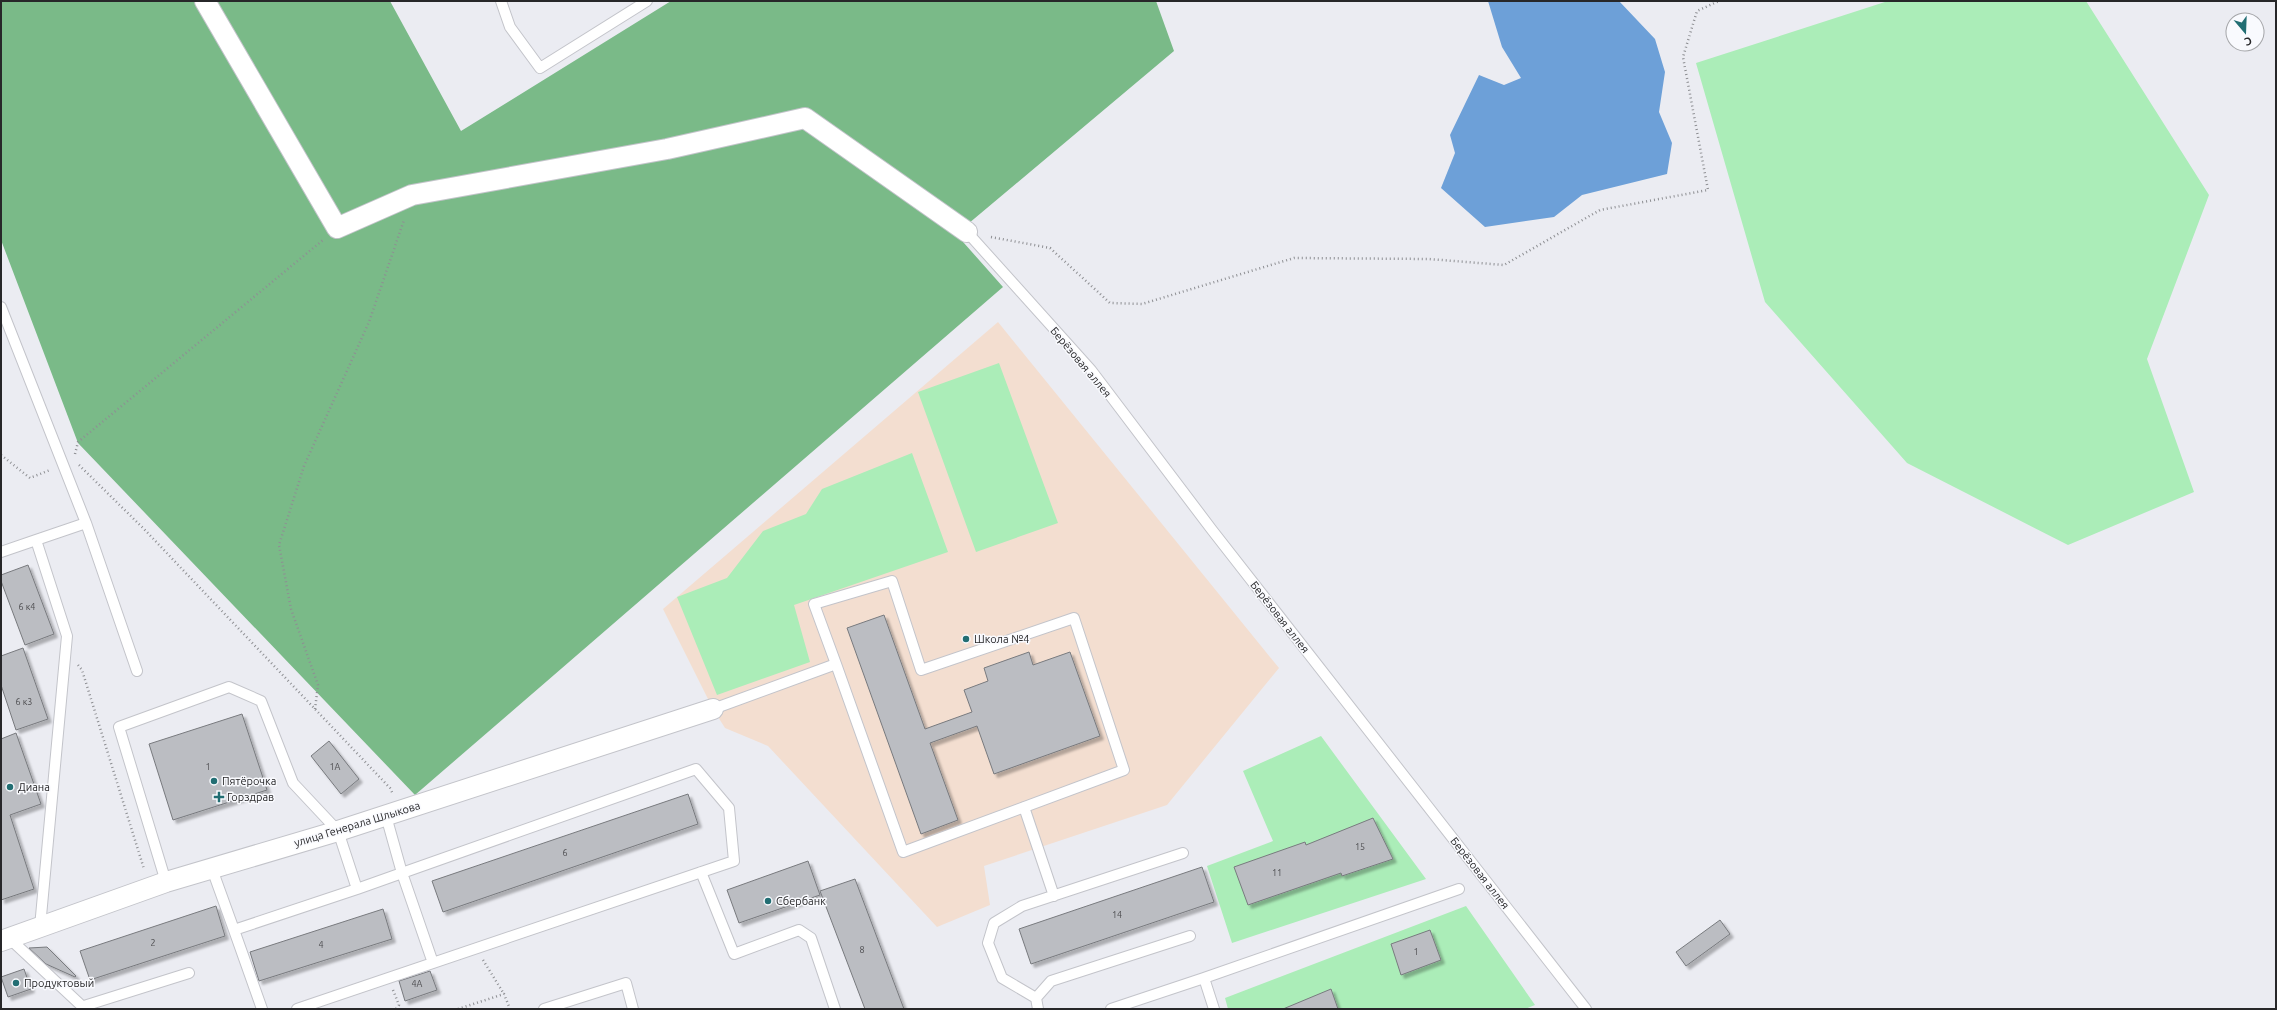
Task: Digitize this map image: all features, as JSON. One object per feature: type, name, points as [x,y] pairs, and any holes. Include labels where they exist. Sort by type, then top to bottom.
[{"type":"street","points":[[205,1],[337,228],[412,195],[667,149],[805,118],[966,232]]},
{"type":"street","name":"улица Генерала Шлыкова","points":[[5,940],[166,882],[338,831],[713,709]]},
{"type":"lane","points":[[501,1],[510,27],[540,68],[643,2]]},
{"type":"lane","name":"Берёзовая аллея","points":[[966,232],[1091,370],[1212,530],[1586,1009]]},
{"type":"lane","points":[[1,307],[86,523],[137,671]]},
{"type":"lane","points":[[1,552],[86,523]]},
{"type":"lane","points":[[36,540],[67,636],[40,927]]},
{"type":"lane","points":[[892,581],[921,670],[1074,618],[1124,770],[903,852],[836,664],[814,604],[892,581]]},
{"type":"lane","points":[[713,709],[836,664]]},
{"type":"lane","points":[[166,882],[119,727],[229,687],[261,701],[293,783],[338,831],[357,889]]},
{"type":"lane","points":[[234,930],[357,889],[696,769],[728,808],[734,860],[297,1009]]},
{"type":"lane","points":[[1024,807],[1054,896]]},
{"type":"lane","points":[[394,813],[402,873],[433,963]]},
{"type":"lane","points":[[1038,1009],[1036,998],[1002,978],[988,943],[994,923],[1022,906],[1183,853]]},
{"type":"lane","points":[[212,869],[262,1009]]},
{"type":"lane","points":[[701,872],[734,954],[799,930],[811,938],[835,1009]]},
{"type":"lane","points":[[1111,1009],[1459,890]]},
{"type":"lane","points":[[1036,998],[1050,981],[1190,936]]},
{"type":"lane","points":[[5,940],[84,1008],[189,973]]},
{"type":"lane","points":[[1204,978],[1214,1009]]},
{"type":"lane","points":[[544,1009],[626,983],[633,1009]]},
{"type":"path","points":[[966,232],[1050,248],[1110,303],[1142,304],[1294,258],[1429,259],[1504,265],[1600,210],[1708,190],[1683,57],[1697,11],[1719,1]]},
{"type":"path","points":[[315,709],[318,685],[291,609],[279,545],[304,466],[369,322],[412,195]]},
{"type":"path","points":[[337,228],[78,442],[73,459],[144,529],[390,788],[394,813]]},
{"type":"path","points":[[1,455],[30,478],[63,464]]},
{"type":"path","points":[[65,649],[82,670],[144,870]]},
{"type":"path","points":[[476,949],[504,994],[510,1009]]},
{"type":"path","points":[[389,978],[399,1005],[396,1009]]},
{"type":"path","points":[[458,1009],[504,994]]},
{"type":"shaded area","name":"Школа №4","points":[[998,322],[1279,668],[1167,805],[984,866],[990,905],[937,927],[768,746],[725,728],[713,709],[663,609]]},
{"type":"green space","points":[[1,1],[390,1],[461,131],[671,1],[1156,1],[1174,51],[956,234],[1003,287],[415,795],[78,443],[1,240]]},
{"type":"green space","points":[[1888,1],[2086,1],[2209,195],[2147,359],[2194,492],[2068,545],[1907,463],[1765,302],[1696,63]]},
{"type":"green space","points":[[999,363],[1058,523],[976,552],[918,392]]},
{"type":"green space","points":[[912,453],[948,552],[794,605],[810,662],[717,695],[677,597],[727,578],[763,531],[806,514],[822,489]]},
{"type":"green space","points":[[1321,736],[1426,879],[1232,943],[1207,866],[1273,841],[1243,771]]},
{"type":"green space","points":[[1466,906],[1535,1005],[1525,1009],[1228,1009],[1225,998]]},
{"type":"water","points":[[1488,1],[1619,1],[1655,39],[1665,72],[1659,112],[1672,143],[1667,174],[1582,195],[1554,217],[1485,227],[1441,188],[1455,153],[1450,135],[1479,75],[1504,85],[1521,78],[1502,47]]},
{"type":"building","points":[[28,565],[54,634],[25,645],[1,581],[1,575]]},
{"type":"building","points":[[884,615],[925,729],[972,712],[964,690],[988,681],[984,668],[1029,652],[1033,665],[1070,652],[1100,736],[994,774],[977,726],[930,743],[958,820],[921,834],[847,628]]},
{"type":"building","points":[[23,648],[48,719],[16,730],[1,685],[1,656]]},
{"type":"building","points":[[242,714],[267,790],[173,820],[149,744]]},
{"type":"building","points":[[16,733],[41,804],[10,815],[34,889],[1,900],[1,739]]},
{"type":"building","points":[[329,741],[359,779],[341,794],[311,756]]},
{"type":"building","points":[[688,794],[698,824],[443,912],[432,881]]},
{"type":"building","points":[[1373,818],[1393,859],[1342,876],[1341,873],[1248,905],[1234,867],[1305,842],[1306,845]]},
{"type":"building","points":[[808,861],[820,895],[739,923],[727,890]]},
{"type":"building","points":[[1202,867],[1214,902],[1031,964],[1019,929]]},
{"type":"building","points":[[855,879],[904,1009],[865,1009],[820,891]]},
{"type":"building","points":[[216,906],[225,936],[90,980],[80,951]]},
{"type":"building","points":[[383,909],[392,939],[259,981],[250,952]]},
{"type":"building","points":[[1720,920],[1730,934],[1686,966],[1676,952]]},
{"type":"building","points":[[1430,930],[1441,960],[1401,975],[1391,944]]},
{"type":"building","points":[[47,947],[76,976],[75,977],[46,964],[29,948]]},
{"type":"building","name":"Продуктовый","points":[[24,969],[31,989],[8,997],[1,977]]},
{"type":"building","points":[[430,971],[437,990],[405,1001],[399,981]]},
{"type":"building","points":[[1331,989],[1338,1009],[1283,1009]]},
{"type":"place","name":"Школа №4","points":[[966,639]]},
{"type":"place","name":"Пятёрочка","points":[[214,781]]},
{"type":"place","name":"Диана","points":[[10,787]]},
{"type":"place","name":"Горздрав","points":[[219,797]]},
{"type":"place","name":"Сбербанк","points":[[768,901]]},
{"type":"place","name":"Продуктовый","points":[[16,983]]}]
